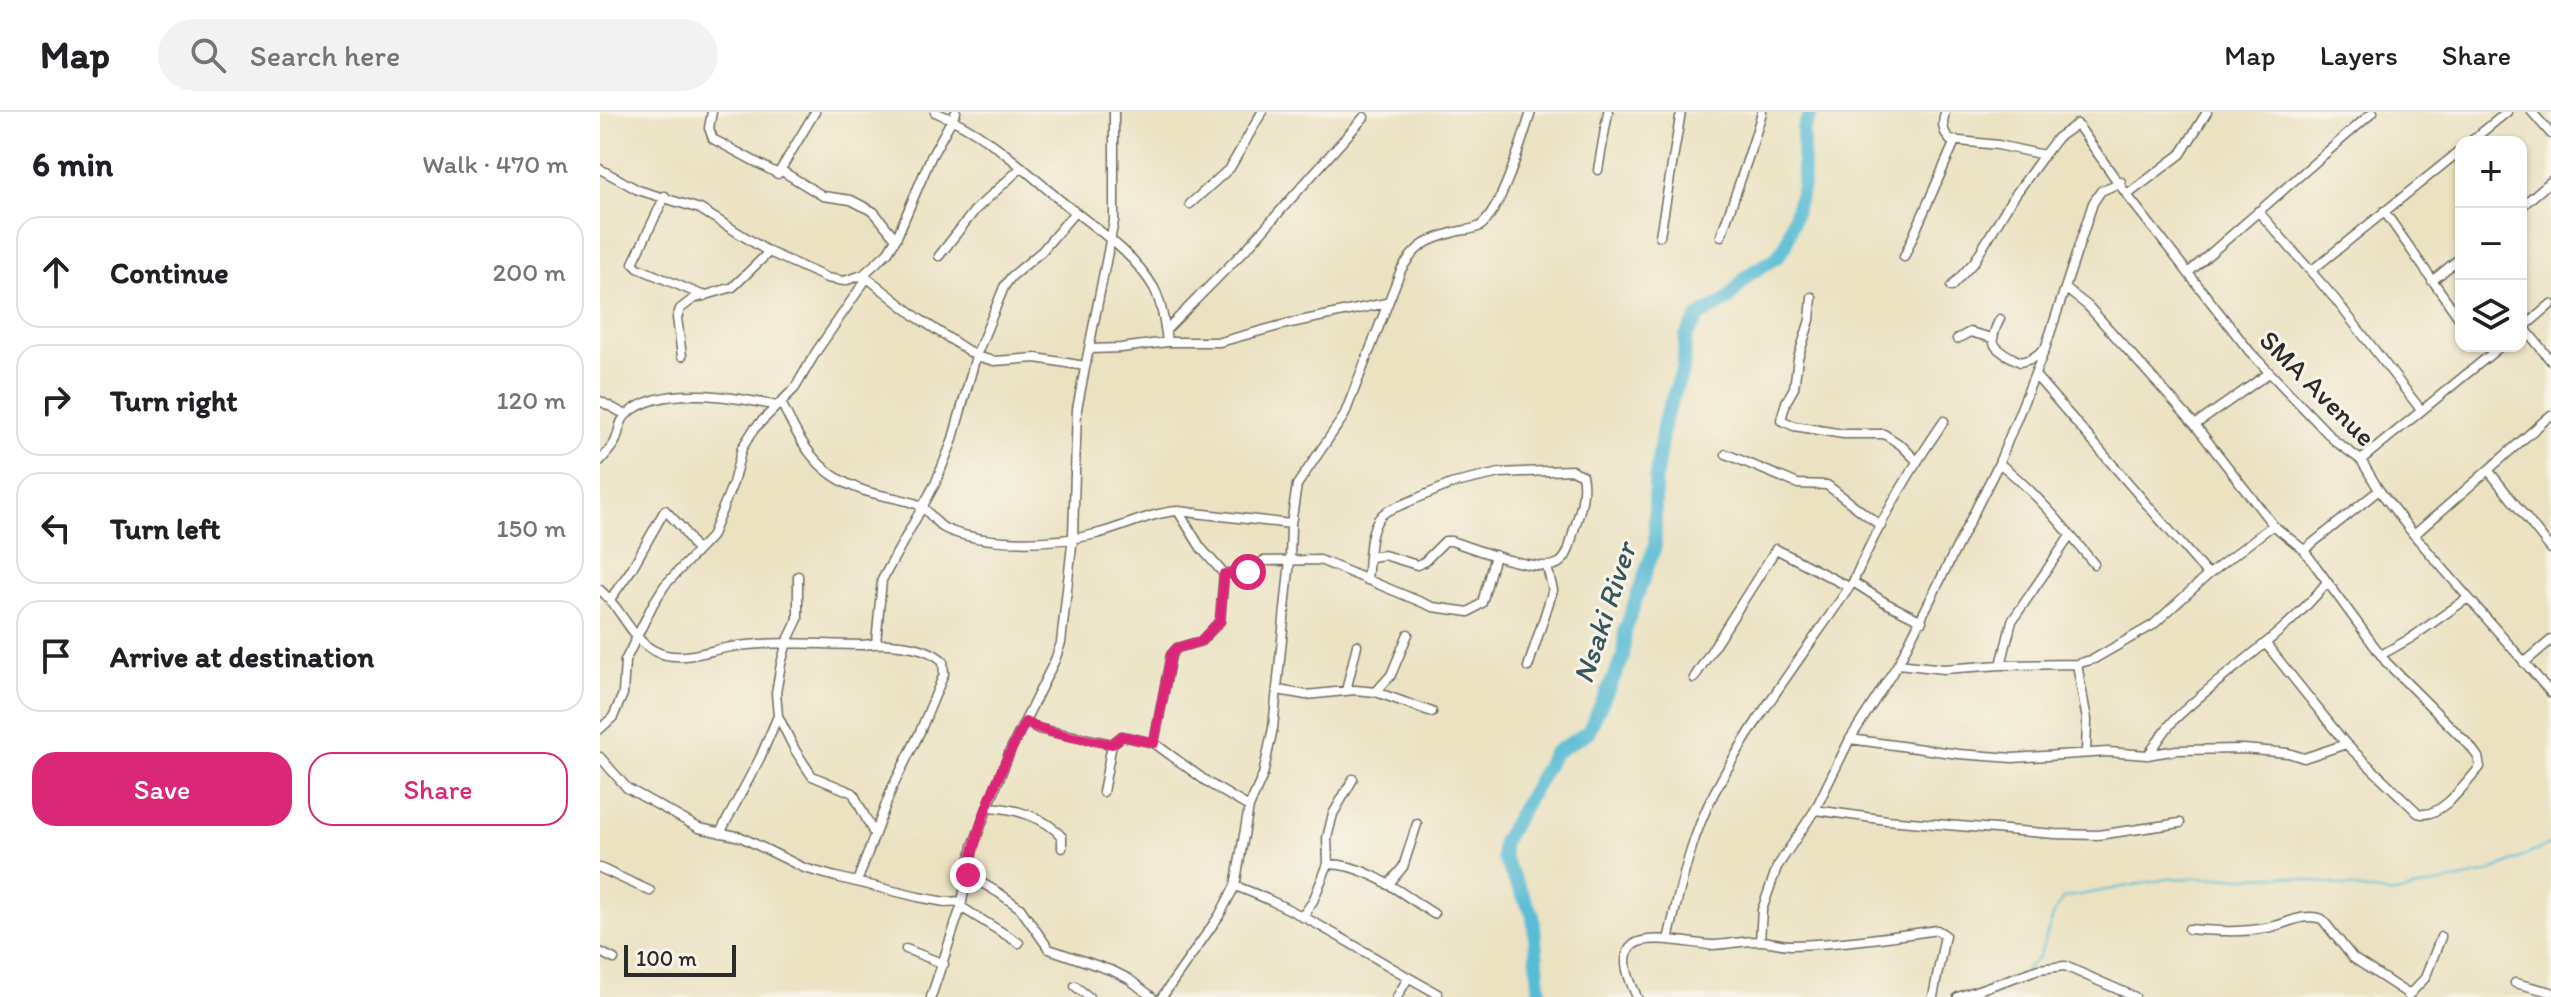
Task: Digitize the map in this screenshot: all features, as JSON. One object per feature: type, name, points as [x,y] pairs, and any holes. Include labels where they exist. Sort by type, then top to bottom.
[{"type":"street","points":[[699,112],[712,114],[709,128],[713,139],[778,174],[815,112]]},
{"type":"street","points":[[935,112],[954,116],[1005,151],[1075,212],[1112,238],[1154,289],[1167,342]]},
{"type":"street","points":[[931,997],[962,904],[973,846],[1061,643],[1073,536],[1077,409],[1112,238],[1114,112]]},
{"type":"street","points":[[1190,204],[1230,168],[1262,112]]},
{"type":"street","points":[[1162,997],[1219,916],[1235,886],[1249,807],[1263,775],[1278,690],[1297,485],[1344,416],[1401,270],[1415,249],[1426,241],[1478,227],[1488,219],[1501,195],[1531,112]]},
{"type":"street","points":[[1598,170],[1608,112]]},
{"type":"street","points":[[1660,236],[1681,112]]},
{"type":"street","points":[[1721,236],[1752,150],[1762,112]]},
{"type":"street","points":[[1945,112],[1942,123],[1945,134],[1955,141],[1998,145],[2044,155]]},
{"type":"street","points":[[1951,287],[1974,262],[2010,202],[2057,138],[2077,124],[2076,112]]},
{"type":"street","points":[[2127,195],[2181,154],[2207,112]]},
{"type":"street","points":[[2188,273],[2373,112]]},
{"type":"street","points":[[2477,136],[2507,112]]},
{"type":"street","points":[[2532,112],[2551,134]]},
{"type":"street","points":[[600,729],[613,717],[623,694],[625,661],[665,585],[711,537],[745,442],[795,388],[865,276],[888,252],[931,157],[954,116]]},
{"type":"street","points":[[1166,330],[1249,246],[1364,117]]},
{"type":"street","name":"SMA Avenue","points":[[2077,124],[2121,182],[2127,195],[2269,373],[2335,441],[2361,460],[2379,490],[2414,535],[2551,693]]},
{"type":"street","points":[[1904,257],[1955,141]]},
{"type":"street","points":[[2311,271],[2455,155]]},
{"type":"street","points":[[939,256],[975,210],[1022,167]]},
{"type":"street","points":[[600,169],[638,190],[700,209],[769,252],[827,278],[844,281],[865,276]]},
{"type":"street","points":[[782,171],[823,196],[851,200],[874,212],[896,239]]},
{"type":"street","points":[[2527,202],[2551,181]]},
{"type":"street","points":[[1760,941],[1762,910],[1777,867],[1815,810],[1850,739],[1922,621],[1999,463],[2035,375],[2093,203],[2101,191],[2121,182]]},
{"type":"street","points":[[665,196],[633,263],[638,268],[704,296]]},
{"type":"street","points":[[2258,211],[2311,271],[2421,410]]},
{"type":"street","points":[[2384,211],[2455,313]]},
{"type":"street","points":[[876,643],[882,580],[952,442],[976,356],[1004,287],[1011,277],[1042,251],[1075,212]]},
{"type":"street","points":[[682,356],[678,314],[685,305],[733,287],[769,252]]},
{"type":"street","points":[[2432,281],[2455,262]]},
{"type":"street","points":[[865,276],[918,318],[976,356],[994,361],[1036,358],[1085,366]]},
{"type":"street","points":[[2066,289],[2088,306],[2195,425],[2273,525],[2304,550],[2381,655],[2470,746],[2478,757],[2480,767],[2460,791],[2432,814],[2426,816],[2418,813],[2346,744],[2266,644]]},
{"type":"street","points":[[1812,297],[1810,320],[1798,358],[1794,388],[1781,420],[1794,426],[1843,434],[1884,434],[1917,461]]},
{"type":"street","points":[[1090,349],[1167,342],[1220,342],[1286,324],[1386,303]]},
{"type":"street","points":[[2527,324],[2551,304]]},
{"type":"street","points":[[2000,319],[1992,338],[1995,347],[2020,362],[2031,359],[2045,349]]},
{"type":"street","points":[[1957,339],[1970,332],[1992,338]]},
{"type":"street","points":[[2527,334],[2551,361]]},
{"type":"street","points":[[2361,460],[2486,352]]},
{"type":"street","points":[[2195,425],[2269,373]]},
{"type":"street","points":[[2035,375],[2208,575]]},
{"type":"street","points":[[600,461],[614,443],[626,415],[660,397],[721,395],[779,404],[816,461],[831,476],[850,487],[922,506],[944,528],[967,536],[1030,543],[1096,534],[1161,512],[1178,511],[1291,524]]},
{"type":"street","points":[[600,401],[626,415]]},
{"type":"street","points":[[2414,535],[2551,415]]},
{"type":"street","points":[[1668,940],[1685,868],[1713,795],[1756,724],[1851,585],[1917,461],[1944,421]]},
{"type":"street","points":[[1726,454],[1798,484],[1827,485],[1881,526]]},
{"type":"street","points":[[1999,463],[2023,482],[2094,564]]},
{"type":"street","points":[[1367,580],[1375,524],[1380,515],[1451,484],[1500,473],[1578,471],[1582,475],[1584,484],[1577,521],[1565,558],[1558,564],[1547,567],[1445,541],[1417,565],[1384,555],[1371,557]]},
{"type":"street","points":[[2489,471],[2547,536],[2551,549]]},
{"type":"street","points":[[2304,550],[2379,490]]},
{"type":"street","points":[[611,598],[631,570],[665,510],[697,551]]},
{"type":"street","points":[[1154,743],[1171,655],[1177,648],[1201,641],[1220,621],[1224,574],[1201,548],[1178,511]]},
{"type":"street","points":[[1898,664],[1944,669],[2077,664],[2094,659],[2140,635],[2208,575],[2273,525]]},
{"type":"street","points":[[2001,665],[2012,621],[2070,536]]},
{"type":"street","points":[[1694,678],[1776,549],[1922,621]]},
{"type":"street","points":[[1224,574],[1248,572],[1263,561],[1320,560],[1433,607],[1469,612],[1482,603],[1495,555]]},
{"type":"street","points":[[1528,667],[1553,590],[1547,567]]},
{"type":"street","points":[[798,576],[798,619],[787,642],[776,693],[778,716],[812,776],[853,793],[874,834]]},
{"type":"street","points":[[2147,755],[2165,730],[2187,708],[2266,644],[2313,600],[2327,582]]},
{"type":"street","points":[[600,590],[611,598],[638,638],[655,651],[683,656],[750,643],[876,643],[931,651],[943,661],[945,671],[874,834],[857,882]]},
{"type":"street","points":[[2381,655],[2468,598]]},
{"type":"street","points":[[1376,692],[1391,675],[1408,634]]},
{"type":"street","points":[[2524,663],[2551,640]]},
{"type":"street","points":[[1346,691],[1357,645]]},
{"type":"street","points":[[2077,664],[2087,720],[2086,753]]},
{"type":"street","points":[[1278,690],[1306,695],[1376,692],[1432,712]]},
{"type":"street","points":[[720,833],[760,758],[778,716]]},
{"type":"street","points":[[1025,722],[1039,729],[1112,744]]},
{"type":"street","points":[[1103,792],[1112,744],[1122,736],[1154,743],[1210,784],[1249,807]]},
{"type":"street","points":[[1850,739],[2013,758],[2243,749],[2276,751],[2304,758],[2346,744]]},
{"type":"street","points":[[600,757],[619,781],[637,794],[699,828],[741,837],[804,868],[918,897],[962,904],[1019,943]]},
{"type":"street","points":[[1302,917],[1313,901],[1328,864],[1327,838],[1332,818],[1353,779]]},
{"type":"street","points":[[988,807],[1020,811],[1051,827],[1062,837],[1062,848]]},
{"type":"street","points":[[1815,810],[1887,820],[2055,834],[2098,835],[2180,823]]},
{"type":"street","points":[[1388,885],[1403,867],[1417,824]]},
{"type":"street","points":[[1328,864],[1348,866],[1388,885],[1434,914]]},
{"type":"street","points":[[600,868],[650,891]]},
{"type":"street","points":[[968,875],[1020,908],[1049,949],[1113,971],[1152,997]]},
{"type":"street","points":[[1235,886],[1337,934],[1438,994]]},
{"type":"street","points":[[2189,929],[2233,931],[2268,928],[2292,919],[2322,919],[2353,958],[2408,996],[2425,978],[2441,937]]},
{"type":"street","points":[[1637,997],[1627,967],[1630,948],[1637,943],[1668,940],[1712,945],[1760,941],[1787,945],[1824,944],[1942,931],[1945,935],[1933,997]]},
{"type":"street","points":[[906,949],[944,964]]},
{"type":"street","points":[[600,952],[614,959]]},
{"type":"street","points":[[1958,997],[2039,969],[2065,966],[2128,996]]},
{"type":"street","points":[[1397,997],[1408,978]]},
{"type":"street","points":[[2515,983],[2551,992]]},
{"type":"street","points":[[1075,986],[1089,997]]},
{"type":"waterway","name":"Nsaki River","points":[[1540,997],[1533,915],[1503,857],[1503,842],[1554,753],[1588,732],[1623,658],[1625,630],[1655,546],[1655,481],[1664,421],[1683,369],[1686,336],[1699,316],[1726,301],[1748,275],[1777,257],[1786,245],[1803,186],[1803,129],[1812,112]]},
{"type":"waterway","points":[[2025,970],[2039,957],[2055,911],[2063,898],[2167,879],[2284,876],[2391,894],[2487,873],[2551,844]]},
{"type":"waterway","points":[[1993,997],[2011,982]]},
{"type":"route","points":[[968,875],[973,846],[1010,751],[1025,722],[1039,729],[1112,744],[1122,736],[1154,743],[1171,655],[1182,645],[1201,641],[1220,621],[1224,574],[1248,572]]}]
